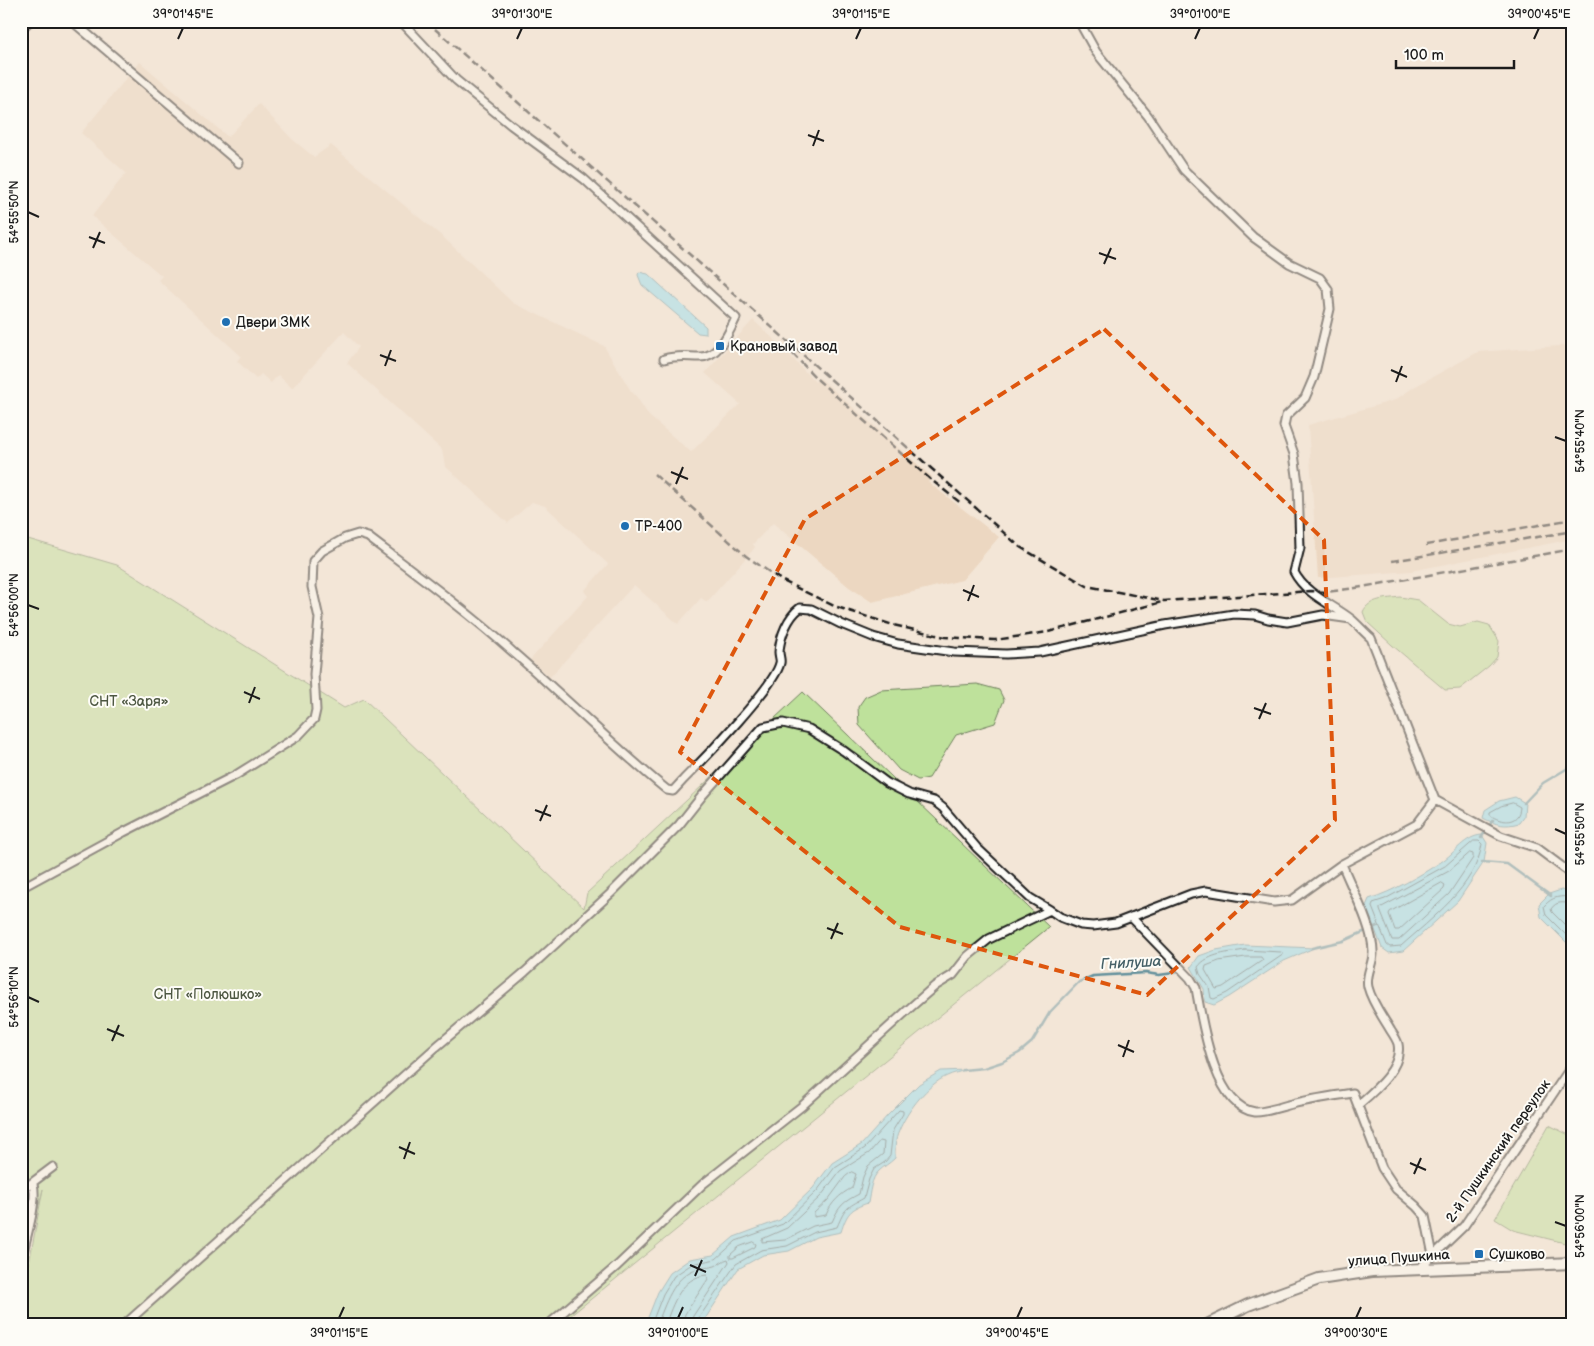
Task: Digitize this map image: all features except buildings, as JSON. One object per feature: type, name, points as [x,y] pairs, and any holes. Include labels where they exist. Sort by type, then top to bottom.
[{"type":"main road","name":"улица Пушкина","points":[[1207,1325],[1248,1304],[1319,1280],[1372,1271],[1573,1263]]},
{"type":"street","points":[[21,29],[30,21]]},
{"type":"street","points":[[72,21],[239,163]]},
{"type":"street","points":[[402,21],[456,80],[511,125],[584,179],[736,318],[716,350],[702,357],[674,356],[664,359]]},
{"type":"street","points":[[1081,21],[1081,25],[1096,52],[1148,116],[1184,170],[1252,237],[1289,263],[1320,278],[1328,289],[1330,309],[1314,377],[1304,398],[1286,416],[1284,426],[1294,454],[1298,483],[1300,548],[1294,572],[1300,583],[1324,602],[1351,619],[1371,638],[1435,800],[1501,836],[1537,848],[1573,875]]},
{"type":"street","points":[[21,888],[124,832],[236,775],[298,736],[314,719],[316,710],[314,674],[318,618],[312,587],[313,561],[322,551],[345,538],[358,534],[368,537],[474,618],[604,736],[667,790],[673,791],[762,693],[780,663],[779,651],[785,628],[793,613],[800,608],[811,609],[873,638],[898,644],[954,652],[1006,654],[1040,652],[1164,625],[1234,614],[1255,615],[1268,620],[1287,622],[1323,615],[1351,619]]},
{"type":"street","points":[[124,1325],[436,1048],[525,972],[610,894],[679,825],[702,796],[763,728],[783,723],[809,729],[887,784],[909,794],[934,801],[943,808],[977,848],[1030,898],[1060,917],[1081,925],[1093,926],[1116,923],[1191,894],[1206,891],[1274,902],[1292,900],[1342,864],[1417,824],[1435,800]]},
{"type":"street","points":[[1342,864],[1371,937],[1373,954],[1367,979],[1368,986],[1398,1045],[1396,1061],[1389,1074],[1381,1085],[1358,1105]]},
{"type":"street","points":[[548,1325],[617,1266],[703,1184],[802,1106],[935,986],[953,975],[968,956],[989,939],[1050,910]]},
{"type":"street","points":[[1131,917],[1190,978],[1196,988],[1211,1059],[1226,1092],[1237,1105],[1256,1112],[1320,1097],[1353,1093],[1382,1168],[1396,1189],[1425,1216],[1433,1255]]},
{"type":"street","name":"2-й Пушкинский переулок","points":[[1419,1269],[1464,1226],[1573,1064]]},
{"type":"street","points":[[21,1191],[53,1167]]},
{"type":"street","points":[[21,1260],[32,1207],[34,1189],[32,1184]]},
{"type":"highlighted area","points":[[1104,329],[1324,540],[1335,820],[1147,995],[900,927],[680,752],[805,519]]},
{"type":"shaded area","points":[[140,62],[228,137],[259,104],[292,139],[314,157],[331,145],[444,238],[513,303],[604,346],[631,391],[649,416],[691,452],[740,404],[705,373],[753,320],[815,382],[820,378],[932,477],[928,482],[999,537],[962,580],[872,602],[849,587],[773,523],[753,544],[755,547],[752,551],[707,602],[701,598],[678,624],[634,585],[550,677],[530,660],[588,596],[584,591],[608,564],[545,506],[532,502],[508,523],[445,466],[442,450],[347,363],[359,347],[344,332],[292,388],[278,375],[271,383],[261,374],[256,379],[237,361],[241,356],[158,280],[162,276],[92,216],[126,173],[81,133]]},
{"type":"shaded area","points":[[1573,345],[1573,539],[1411,571],[1318,578],[1308,425],[1395,400],[1414,387],[1478,352]]},
{"type":"green space","points":[[21,537],[117,565],[344,708],[364,699],[584,908],[587,893],[803,692],[1049,927],[559,1325],[21,1325],[21,1306],[43,1189],[21,1279]]},
{"type":"green space","points":[[1400,597],[1418,600],[1448,624],[1460,627],[1478,622],[1489,625],[1499,641],[1497,657],[1489,666],[1460,689],[1445,690],[1367,622],[1363,612],[1369,604],[1379,600]]},
{"type":"green space","points":[[977,684],[999,690],[1004,700],[995,723],[956,735],[929,778],[918,780],[899,770],[859,725],[858,707],[865,697],[881,690]]},
{"type":"green space","points":[[1549,1125],[1573,1137],[1573,1245],[1513,1230],[1495,1219]]},
{"type":"water","points":[[639,272],[648,274],[706,327],[706,334],[698,333],[642,285],[638,275]]},
{"type":"water","points":[[1515,797],[1525,803],[1524,816],[1519,823],[1501,825],[1483,818],[1485,810],[1499,801]]},
{"type":"water","points":[[1482,835],[1487,843],[1484,862],[1458,901],[1403,951],[1389,953],[1382,948],[1366,906],[1369,899],[1388,892],[1415,878],[1441,862],[1470,838]]},
{"type":"water","points":[[1561,890],[1573,893],[1573,949],[1541,917],[1539,904],[1549,894]]},
{"type":"water","points":[[1245,945],[1314,948],[1284,961],[1214,1005],[1205,1002],[1204,989],[1191,967],[1199,956],[1216,950]]},
{"type":"water","points":[[966,1070],[940,1080],[919,1099],[898,1134],[895,1158],[876,1174],[871,1186],[868,1203],[857,1207],[850,1213],[845,1220],[841,1232],[816,1237],[789,1251],[763,1255],[738,1269],[701,1325],[645,1325],[658,1292],[670,1273],[690,1259],[713,1255],[734,1237],[780,1220],[813,1188],[832,1163],[862,1144],[919,1084],[941,1071]]},
{"type":"waterway","name":"Гнилуша","points":[[1524,803],[1543,783],[1573,765]]},
{"type":"waterway","name":"Гнилуша","points":[[1481,838],[1493,820]]},
{"type":"waterway","points":[[1482,862],[1507,864],[1551,896]]},
{"type":"waterway","name":"Гнилуша","points":[[1312,948],[1343,941],[1377,926]]},
{"type":"waterway","name":"Гнилуша","points":[[963,1070],[984,1068],[1002,1062],[1019,1053],[1032,1042],[1050,1012],[1079,982],[1093,976],[1146,973],[1159,975],[1181,972]]},
{"type":"railway","points":[[426,21],[1020,547],[1087,586],[1164,601],[1311,591],[1327,592],[1573,549]]},
{"type":"railway","points":[[792,353],[818,380],[930,479],[962,504]]},
{"type":"railway","points":[[654,474],[746,556],[781,580],[834,606],[893,625],[945,637],[995,640],[1048,632],[1162,602]]},
{"type":"railway","points":[[1426,545],[1573,519]]},
{"type":"railway","points":[[1392,561],[1573,531]]},
{"type":"place","name":"Двери ЗМК","points":[[226,322]]},
{"type":"place","name":"Крановый завод","points":[[720,346]]},
{"type":"place","name":"ТР-400","points":[[625,526]]},
{"type":"place","name":"Сушково","points":[[1479,1254]]},
{"type":"park label","name":"СНТ «Заря»","points":[[129,701]]},
{"type":"park label","name":"СНТ «Полюшко»","points":[[208,994]]}]
